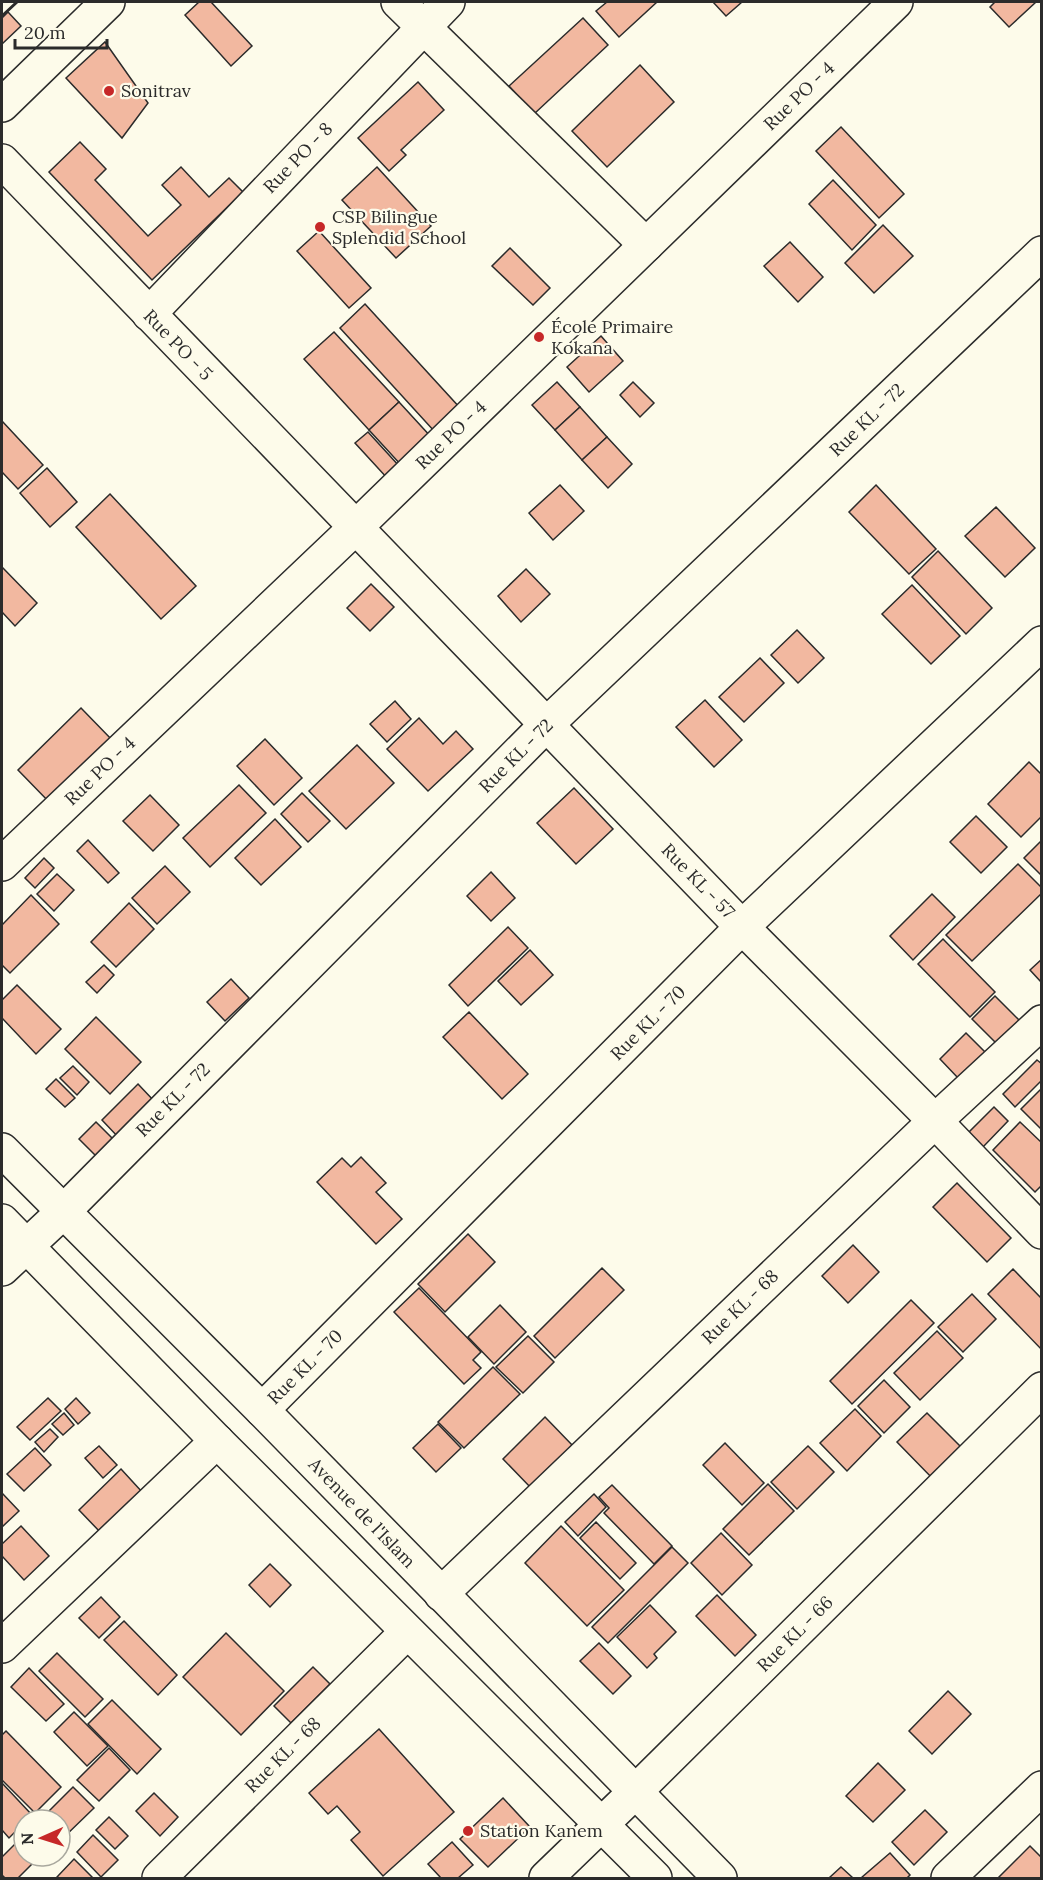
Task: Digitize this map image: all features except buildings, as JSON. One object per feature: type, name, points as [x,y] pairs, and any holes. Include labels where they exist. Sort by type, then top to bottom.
[{"type":"street","points":[[2,105],[108,2]]},
{"type":"street","points":[[398,2],[646,245]]},
{"type":"street","name":"Rue PO - 8","points":[[149,314],[448,2]]},
{"type":"street","name":"Rue PO - 4","points":[[2,864],[355,528],[896,2]]},
{"type":"street","name":"Rue PO - 5","points":[[2,161],[355,528]]},
{"type":"street","name":"Rue KL - 72","points":[[2,1269],[63,1212],[547,724],[1041,253]]},
{"type":"street","name":"Rue KL - 57","points":[[355,528],[1041,1232]]},
{"type":"street","name":"Rue KL - 70","points":[[262,1410],[742,927],[1041,643]]},
{"type":"street","name":"Rue KL - 68","points":[[441,1594],[1041,1022]]},
{"type":"street","name":"Avenue de l'Islam","points":[[2,1150],[262,1410],[720,1878]]},
{"type":"street","points":[[2,1221],[217,1441],[655,1878]]},
{"type":"street","name":"Rue KL - 66","points":[[546,1878],[1041,1389]]},
{"type":"street","points":[[2,1647],[217,1441]]},
{"type":"street","name":"Rue KL - 68","points":[[159,1878],[407,1632]]},
{"type":"street","points":[[948,1878],[1041,1788]]},
{"type":"wall","points":[[2,16],[17,2]]},
{"type":"place","name":"Sonitrav","points":[[109,91]]},
{"type":"place","name":"CSP Bilingue Splendid School","points":[[320,227]]},
{"type":"place","name":"École Primaire Kokana","points":[[539,337]]},
{"type":"place","name":"Station Kanem","points":[[468,1831]]}]
